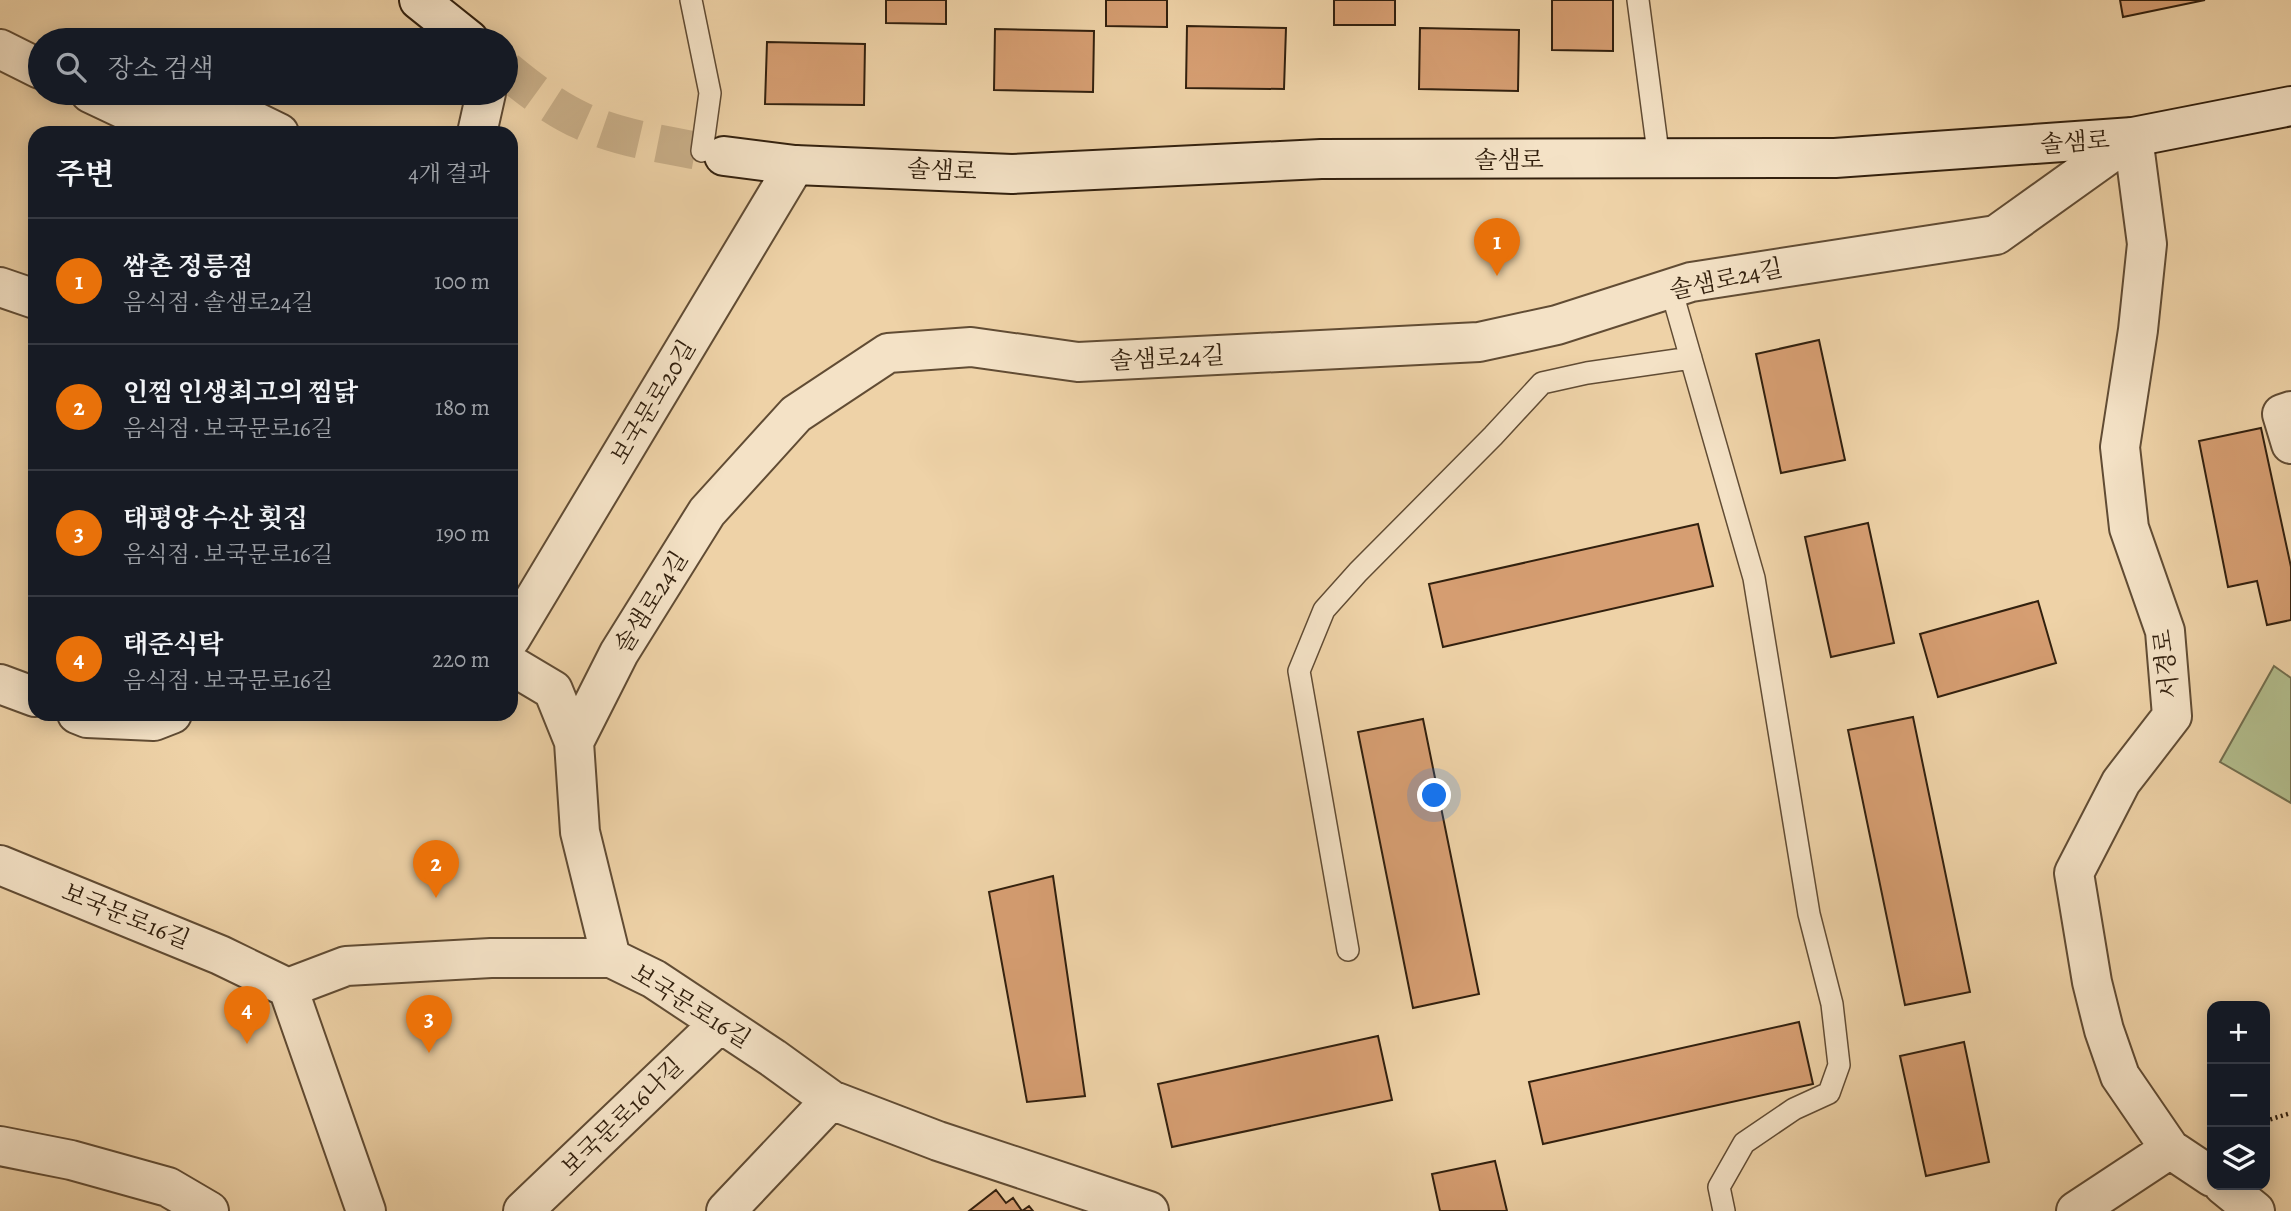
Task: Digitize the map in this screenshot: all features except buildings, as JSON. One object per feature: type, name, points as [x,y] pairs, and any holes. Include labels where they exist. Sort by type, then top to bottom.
[{"type":"street","points":[[419,0],[454,28]]},
{"type":"street","points":[[0,49],[28,63]]},
{"type":"street","points":[[115,105],[147,120],[238,113],[265,126]]},
{"type":"street","points":[[479,126],[483,105]]},
{"type":"street","name":"솔샘로","points":[[713,153],[795,165],[1012,174],[1321,159],[1835,158],[2133,138],[2291,106]]},
{"type":"street","name":"솔샘로24길","points":[[573,743],[619,653],[707,512],[796,414],[888,353],[971,347],[1078,362],[1479,342],[1558,325],[1691,282],[1996,235],[2133,138]]},
{"type":"street","name":"서경로","points":[[2133,138],[2147,244],[2138,330],[2120,447],[2129,528],[2165,631],[2172,716],[2121,782],[2074,873],[2092,982],[2104,1030],[2120,1076],[2170,1149],[2207,1174]]},
{"type":"street","name":"보국문로20길","points":[[518,626],[795,165]]},
{"type":"street","points":[[0,287],[28,297]]},
{"type":"street","points":[[2291,411],[2282,414],[2291,444]]},
{"type":"street","points":[[518,669],[554,690],[573,743],[580,832],[611,958]]},
{"type":"street","points":[[0,684],[28,694]]},
{"type":"street","name":"보국문로16길","points":[[0,865],[220,955],[288,988],[346,966],[491,958],[611,958],[654,979],[831,1100],[939,1141],[1071,1198],[1149,1211]]},
{"type":"street","points":[[288,988],[366,1211]]},
{"type":"street","name":"보국문로16나길","points":[[523,1211],[720,1023]]},
{"type":"street","points":[[726,1211],[831,1100]]},
{"type":"street","points":[[0,1146],[71,1160],[168,1187],[209,1211]]},
{"type":"street","points":[[2076,1211],[2170,1149]]},
{"type":"street","points":[[2229,1190],[2256,1211]]},
{"type":"lane","points":[[691,0],[710,93],[713,153]]},
{"type":"lane","points":[[1639,0],[1658,160]]},
{"type":"lane","points":[[1671,289],[1754,578],[1809,914],[1832,1004],[1839,1065],[1829,1093],[1794,1109],[1744,1143],[1719,1187],[1724,1211]]},
{"type":"lane","points":[[1348,950],[1299,671],[1324,611],[1358,572],[1542,383],[1587,373],[1690,358]]},
{"type":"path","points":[[2270,1119],[2291,1113]]},
{"type":"green space","points":[[2274,666],[2291,678],[2291,803],[2220,762]]},
{"type":"tunnel","points":[[518,79],[552,105],[599,128],[634,138],[724,156]]},
{"type":"place","name":"쌈촌 정릉점","points":[[1497,276]]},
{"type":"place","name":"인찜 인생최고의 찜닭","points":[[436,898]]},
{"type":"place","name":"태준식탁","points":[[247,1044]]},
{"type":"place","name":"태평양 수산 횟집","points":[[429,1053]]}]
